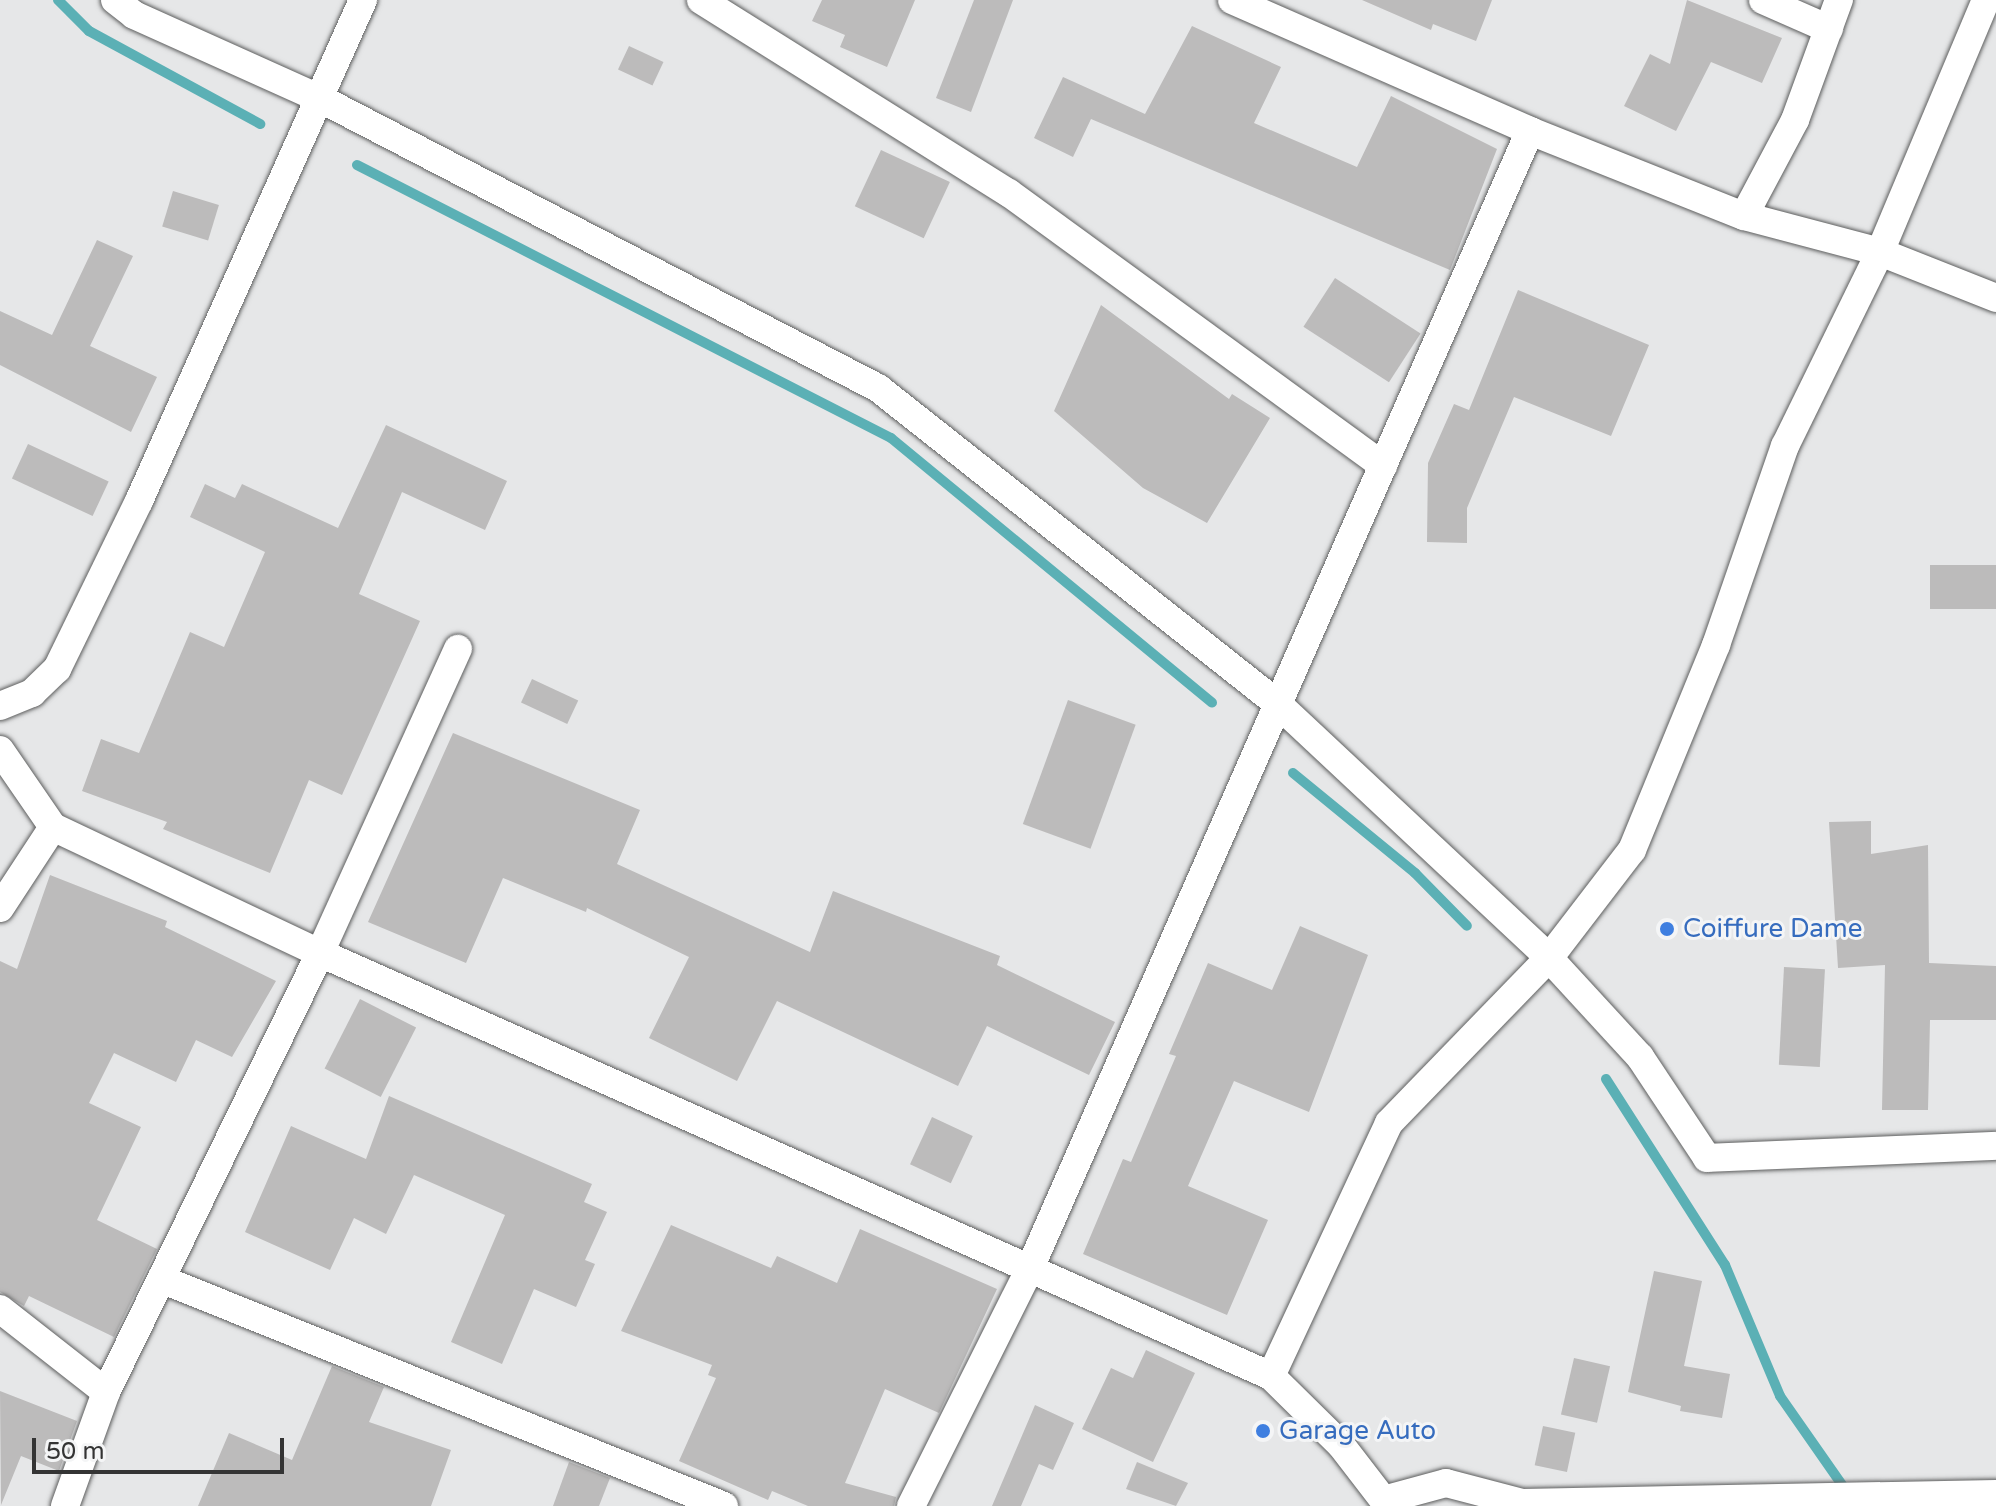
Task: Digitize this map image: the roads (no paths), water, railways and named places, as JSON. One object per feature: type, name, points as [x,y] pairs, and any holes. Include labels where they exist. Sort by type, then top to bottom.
[{"type":"street","points":[[115,0],[134,15],[319,98],[878,388],[1278,704],[1549,958],[1640,1057],[1707,1158],[1996,1146]]},
{"type":"street","points":[[0,706],[32,693],[57,669],[139,501],[363,0]]},
{"type":"street","points":[[701,0],[1009,193],[1383,466]]},
{"type":"street","points":[[1232,0],[1530,131],[1744,216],[1880,252],[1996,298]]},
{"type":"street","points":[[1763,0],[1829,29]]},
{"type":"street","points":[[1744,216],[1795,120],[1839,0]]},
{"type":"street","points":[[1271,1376],[1389,1123],[1549,958],[1632,850],[1716,645],[1785,446],[1880,252],[1973,14],[1986,0]]},
{"type":"street","points":[[911,1506],[1031,1266],[1530,131]]},
{"type":"street","points":[[65,1506],[106,1392],[320,953],[458,649]]},
{"type":"street","points":[[0,750],[53,827],[320,953],[1031,1266],[1271,1376],[1388,1503],[1446,1483],[1522,1503],[1996,1494]]},
{"type":"street","points":[[0,908],[53,827]]},
{"type":"street","points":[[161,1279],[724,1506]]},
{"type":"street","points":[[0,1309],[106,1392]]},
{"type":"waterway","points":[[58,0],[89,31],[260,124]]},
{"type":"waterway","points":[[357,165],[891,438],[1212,703]]},
{"type":"waterway","points":[[1293,773],[1415,873],[1467,926]]},
{"type":"waterway","points":[[1606,1079],[1725,1265],[1780,1396],[1847,1492]]},
{"type":"place","name":"Coiffure Dame","points":[[1667,929]]},
{"type":"place","name":"Garage Auto","points":[[1263,1431]]}]
